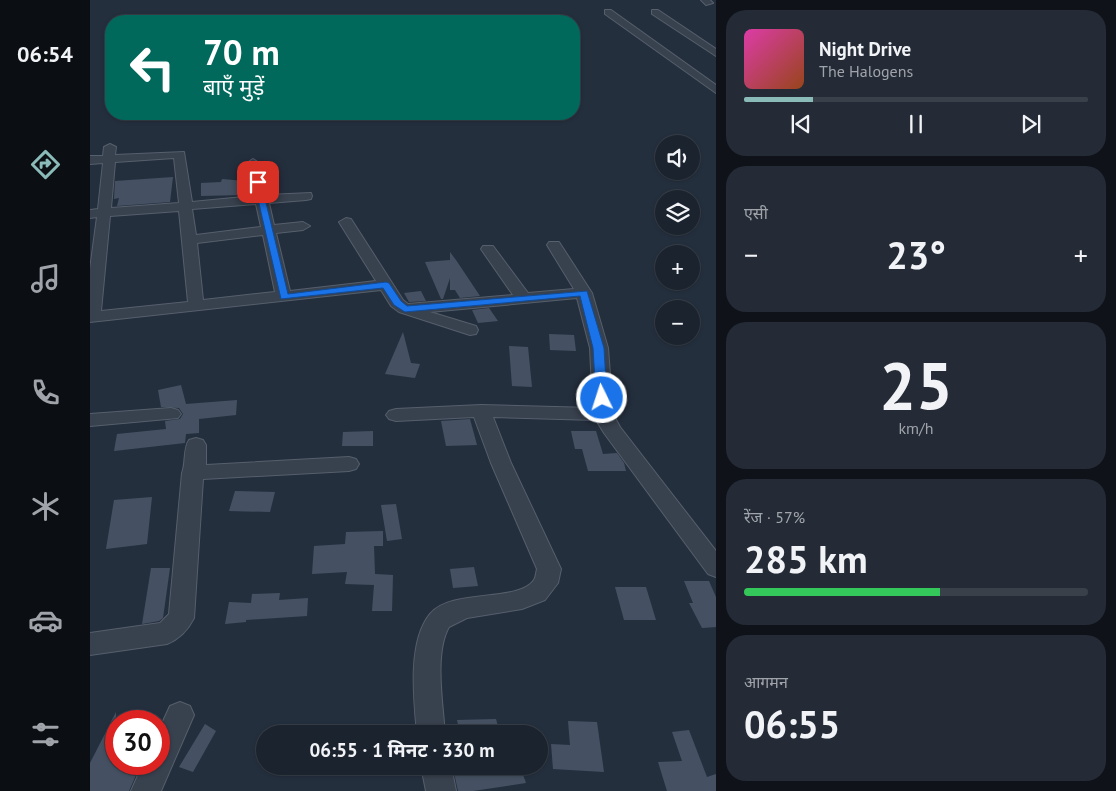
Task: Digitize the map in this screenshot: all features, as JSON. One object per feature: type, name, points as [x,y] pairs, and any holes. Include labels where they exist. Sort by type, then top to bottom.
[{"type":"street","points":[[608,12],[716,90]]},
{"type":"street","points":[[655,12],[716,53]]},
{"type":"street","points":[[704,45],[716,45]]},
{"type":"street","points":[[110,152],[91,317],[386,285]]},
{"type":"street","points":[[90,160],[110,152],[180,154],[196,306]]},
{"type":"street","points":[[253,163],[284,297]]},
{"type":"street","points":[[90,214],[306,196]]},
{"type":"street","points":[[346,222],[397,302],[405,309],[470,330]]},
{"type":"street","points":[[189,240],[303,226]]},
{"type":"street","points":[[554,245],[584,293],[598,348],[603,414],[612,429],[716,568]]},
{"type":"street","points":[[488,250],[523,298]]},
{"type":"street","points":[[405,309],[584,293]]},
{"type":"street","points":[[396,415],[481,412],[603,414]]},
{"type":"street","points":[[430,725],[427,681],[433,634],[440,620],[458,609],[522,599],[544,588],[550,579],[549,569],[501,463],[481,412]]},
{"type":"street","points":[[90,420],[171,414]]},
{"type":"street","points":[[90,644],[168,633],[181,618],[193,473],[196,463],[196,445]]},
{"type":"street","points":[[193,473],[349,464]]},
{"type":"street","points":[[170,737],[180,715]]},
{"type":"street","points":[[146,791],[153,775]]},
{"type":"street","points":[[438,775],[441,791]]},
{"type":"building","points":[[173,177],[170,202],[117,206],[119,198],[114,199],[115,181]]},
{"type":"building","points":[[222,179],[245,181],[242,195],[201,196],[201,183],[221,182]]},
{"type":"building","points":[[450,252],[480,296],[460,298],[455,290],[450,290],[450,278],[443,299],[441,299],[425,262],[450,260]]},
{"type":"building","points":[[421,291],[426,301],[409,302],[404,293]]},
{"type":"building","points":[[489,308],[498,321],[478,323],[472,310]]},
{"type":"building","points":[[403,332],[411,363],[420,364],[415,378],[385,374]]},
{"type":"building","points":[[549,334],[574,335],[576,351],[550,350]]},
{"type":"building","points":[[509,346],[528,347],[532,387],[512,386]]},
{"type":"building","points":[[181,385],[186,404],[237,400],[236,415],[199,419],[199,433],[186,434],[185,443],[114,451],[117,434],[166,429],[165,421],[180,419],[183,414],[179,408],[161,407],[158,390]]},
{"type":"building","points":[[470,419],[477,445],[446,446],[441,421]]},
{"type":"building","points":[[373,431],[373,446],[342,446],[343,432]]},
{"type":"building","points":[[571,431],[596,431],[603,454],[617,453],[624,463],[626,471],[588,471],[582,449],[575,449]]},
{"type":"building","points":[[235,491],[275,492],[270,512],[229,511]]},
{"type":"building","points":[[152,497],[147,544],[106,549],[114,500]]},
{"type":"building","points":[[396,504],[402,539],[387,541],[381,505]]},
{"type":"building","points":[[383,531],[383,546],[374,546],[375,574],[393,575],[392,611],[372,611],[374,585],[345,584],[347,572],[312,574],[314,546],[345,544],[346,532]]},
{"type":"building","points":[[474,567],[478,586],[453,588],[450,569]]},
{"type":"building","points":[[151,568],[170,568],[163,618],[159,621],[142,624]]},
{"type":"building","points":[[684,581],[709,581],[716,597],[716,627],[702,628],[689,603],[693,603]]},
{"type":"building","points":[[615,587],[646,587],[656,620],[624,620]]},
{"type":"building","points":[[280,593],[279,600],[308,598],[307,616],[246,620],[246,622],[225,624],[229,602],[251,603],[252,594]]},
{"type":"building","points":[[496,719],[498,725],[458,725],[457,720]]},
{"type":"building","points":[[568,721],[597,722],[604,772],[553,769],[551,744],[570,745]]},
{"type":"building","points":[[205,724],[216,731],[193,772],[179,767]]},
{"type":"building","points":[[689,730],[707,777],[716,774],[716,791],[667,791],[658,762],[682,761],[672,732]]},
{"type":"building","points":[[105,734],[105,775],[136,775],[129,791],[90,791],[90,763]]},
{"type":"building","points":[[455,775],[523,775],[526,783],[473,791],[458,791]]},
{"type":"route","points":[[258,182],[284,297],[386,285],[397,302],[405,309],[584,293],[598,348],[602,398]]}]
